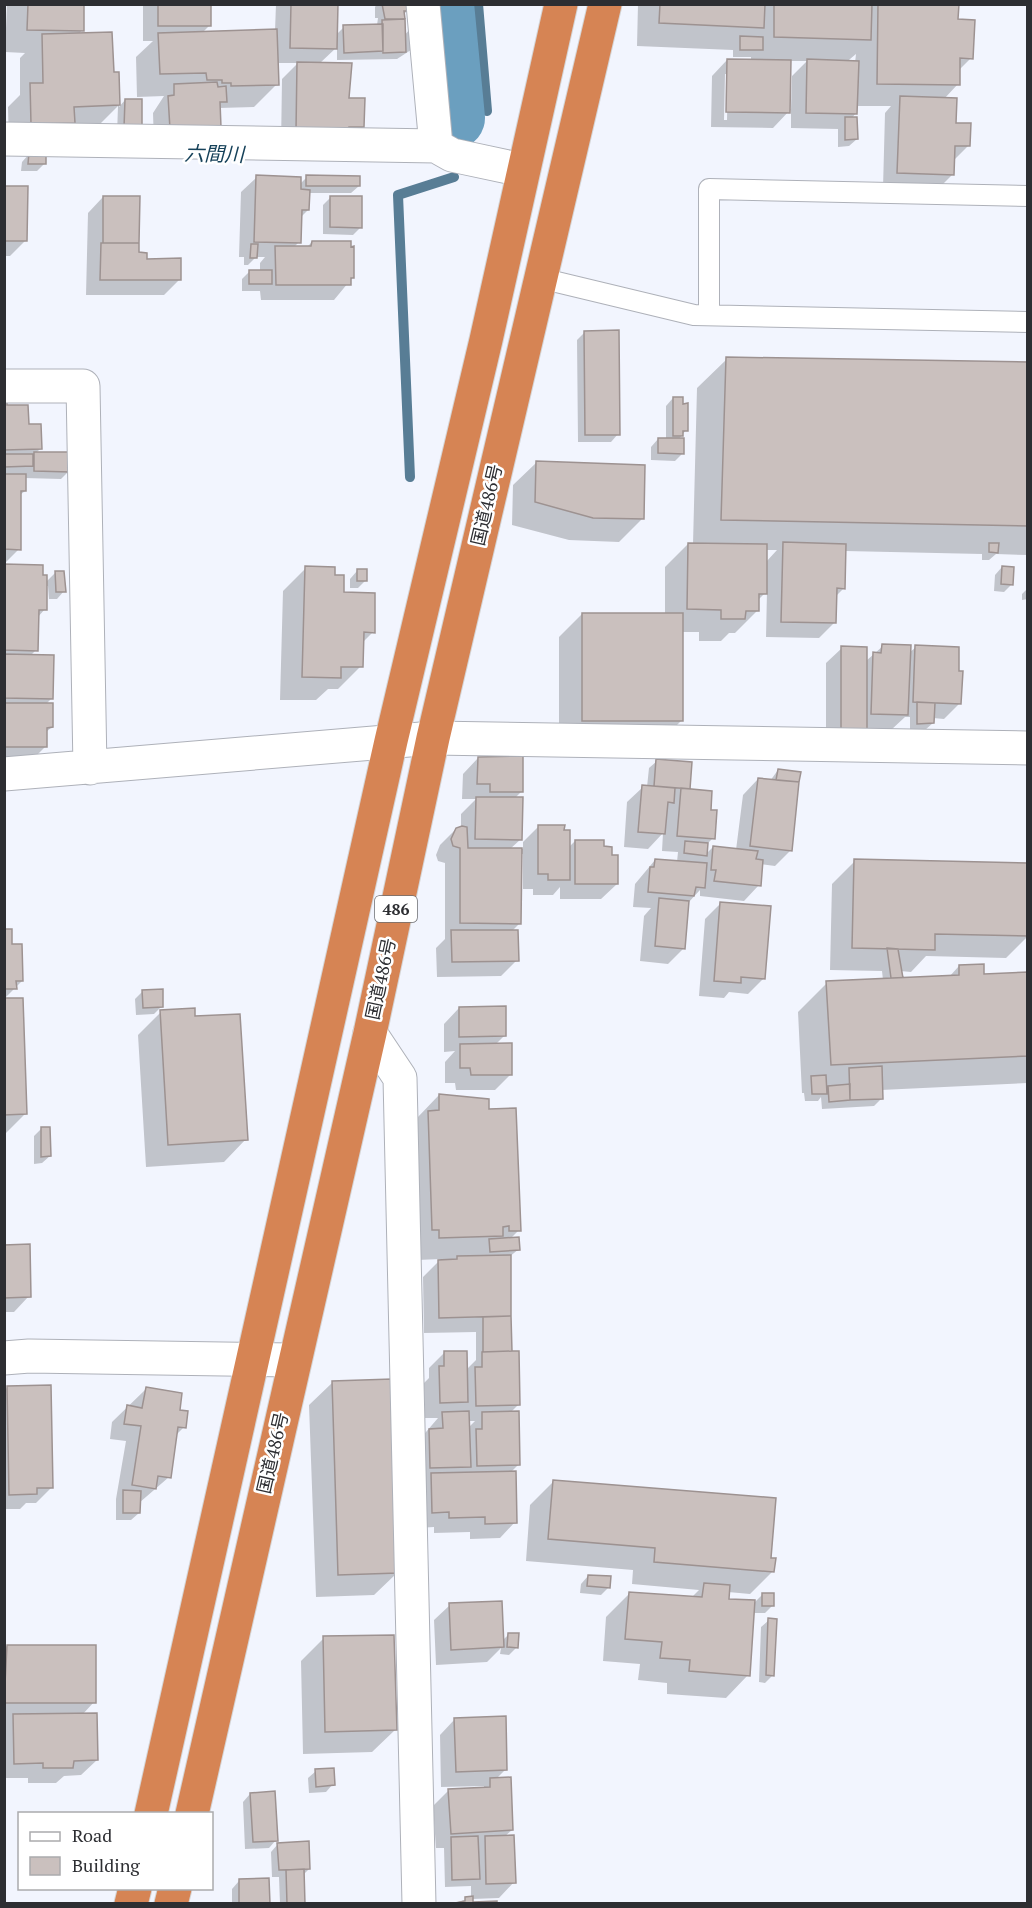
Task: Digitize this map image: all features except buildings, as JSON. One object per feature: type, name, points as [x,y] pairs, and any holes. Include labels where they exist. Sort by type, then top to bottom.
[{"type":"highway","name":"486","points":[[151,1812],[391,741],[486,340],[561,4]]},
{"type":"highway","name":"国道486号","points":[[192,1812],[370,1033],[433,738],[605,4]]},
{"type":"street","points":[[423,4],[436,146]]},
{"type":"street","points":[[4,139],[436,146],[452,155],[522,171]]},
{"type":"street","points":[[4,386],[83,386],[90,768]]},
{"type":"street","points":[[4,774],[433,738],[1028,748]]},
{"type":"street","points":[[370,1033],[400,1078],[419,1904]]},
{"type":"street","points":[[4,1358],[29,1356],[294,1360]]},
{"type":"lane","points":[[709,315],[710,189],[1028,196]]},
{"type":"lane","points":[[540,278],[694,315],[1028,322]]},
{"type":"waterway","name":"六間川","points":[[443,4],[454,118]]},
{"type":"waterway","points":[[478,4],[487,111]]},
{"type":"waterway","points":[[410,477],[398,195],[454,177]]}]
